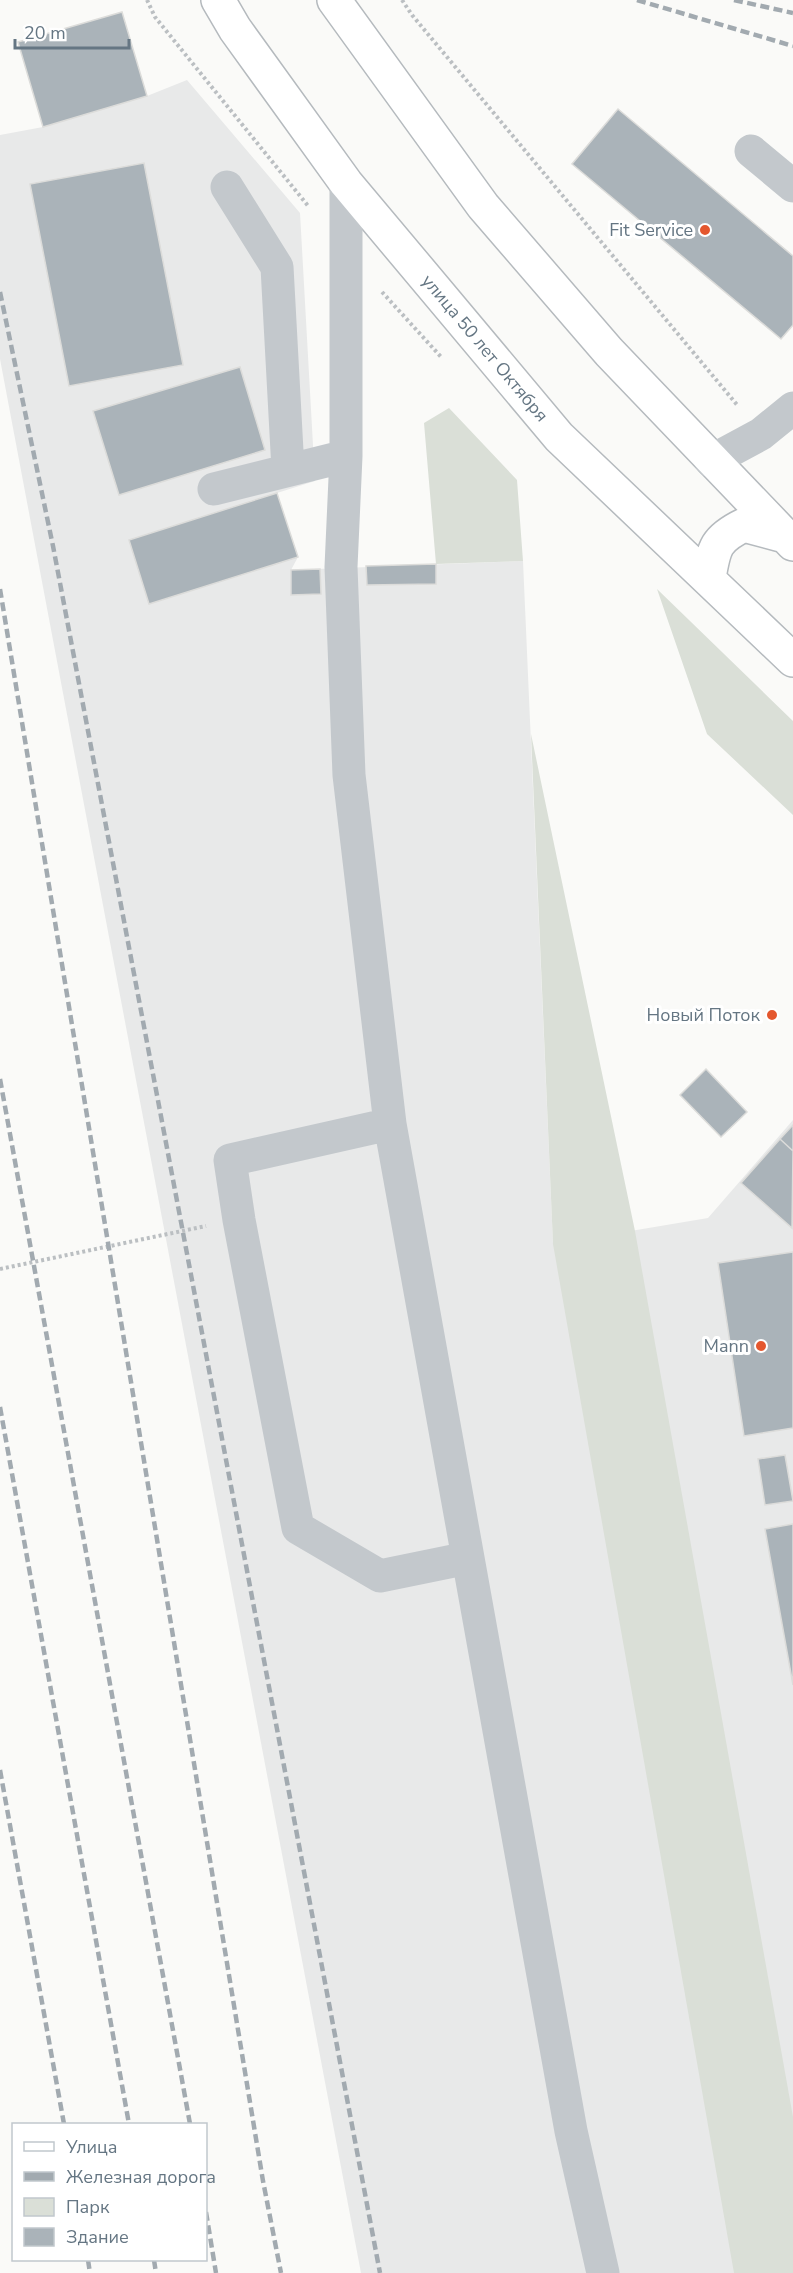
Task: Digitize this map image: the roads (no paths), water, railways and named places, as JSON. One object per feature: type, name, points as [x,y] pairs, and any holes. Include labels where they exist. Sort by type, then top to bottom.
[{"type":"main road","name":"улица 50 лет Октября","points":[[218,0],[235,28],[346,183],[559,437],[793,660]]},
{"type":"main road","points":[[334,0],[483,206],[609,352],[789,540]]},
{"type":"main road","points":[[709,578],[713,552],[726,534],[744,525],[789,540]]},
{"type":"lane","points":[[751,152],[793,186]]},
{"type":"lane","points":[[346,183],[346,456],[341,567],[349,775],[390,1124],[571,2131],[603,2273]]},
{"type":"lane","points":[[227,187],[277,267],[288,470]]},
{"type":"lane","points":[[711,461],[761,434],[792,410]]},
{"type":"lane","points":[[213,489],[346,456]]},
{"type":"lane","points":[[390,1124],[230,1160],[239,1220],[298,1528],[380,1576],[468,1558]]},
{"type":"railway","points":[[637,0],[793,46]]},
{"type":"railway","points":[[734,0],[793,13]]},
{"type":"railway","points":[[0,292],[53,546],[380,2273]]},
{"type":"railway","points":[[0,589],[263,2181],[281,2273]]},
{"type":"railway","points":[[0,1079],[190,2123]]},
{"type":"railway","points":[[0,1407],[129,2123]]},
{"type":"railway","points":[[0,1770],[64,2123]]},
{"type":"railway","points":[[207,2218],[216,2273]]},
{"type":"railway","points":[[88,2261],[90,2273]]},
{"type":"railway","points":[[154,2261],[156,2273]]},
{"type":"place","name":"Fit Service","points":[[705,230]]},
{"type":"place","name":"Новый Поток","points":[[772,1015]]},
{"type":"place","name":"Mann","points":[[761,1346]]}]
